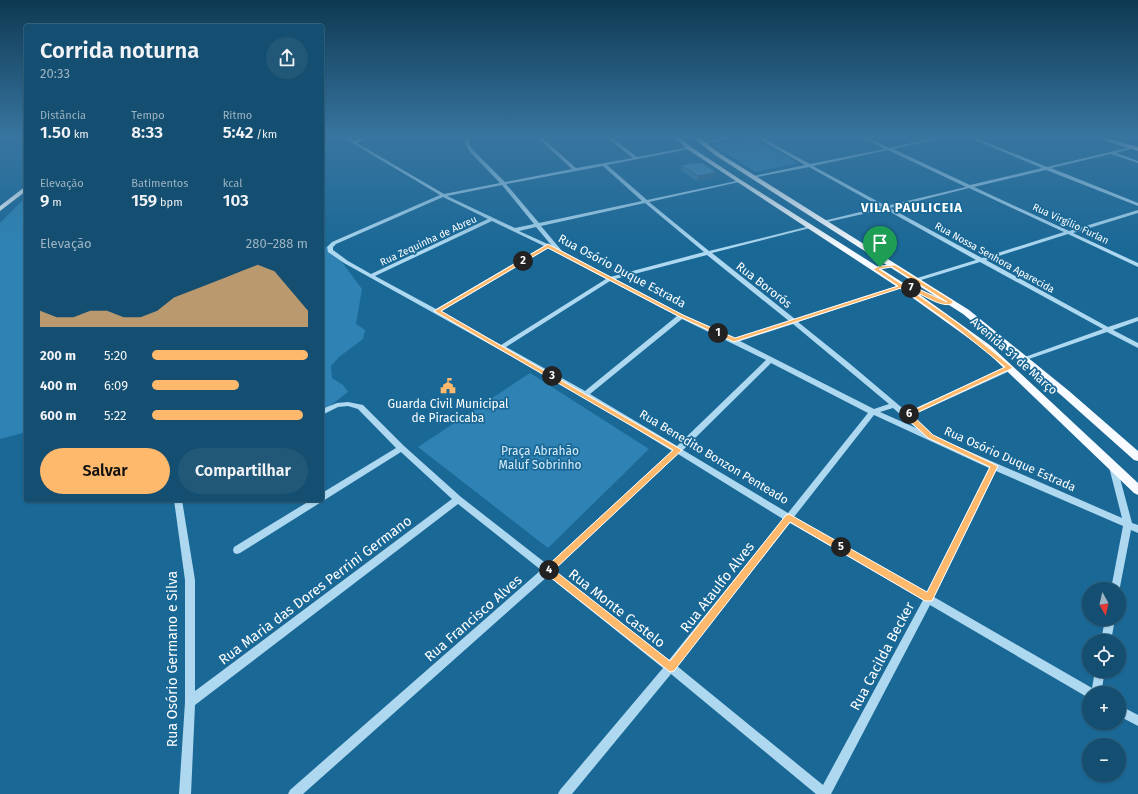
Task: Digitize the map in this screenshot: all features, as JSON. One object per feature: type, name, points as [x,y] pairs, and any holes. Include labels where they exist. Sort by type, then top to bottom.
[{"type":"main road","name":"Avenida 31 de Março","points":[[730,175],[808,227],[902,286],[956,324],[1010,368],[1138,490]]},
{"type":"main road","name":"Avenida 31 de Março","points":[[749,175],[951,302],[989,330],[1024,359],[1138,458]]},
{"type":"main road","points":[[0,201],[24,183]]},
{"type":"main road","points":[[0,209],[24,190]]},
{"type":"main road","points":[[875,269],[893,266]]},
{"type":"main road","points":[[902,286],[911,287],[948,304],[951,302]]},
{"type":"street","name":"Rua Osório Duque Estrada","points":[[409,175],[491,220],[548,246],[682,316],[734,340],[873,412],[1138,529]]},
{"type":"street","points":[[494,175],[539,224],[562,254]]},
{"type":"street","points":[[444,195],[549,175]]},
{"type":"street","name":"Rua Bororós","points":[[615,175],[644,202],[707,254],[793,321],[907,415],[931,437]]},
{"type":"street","points":[[754,178],[768,175]]},
{"type":"street","name":"Rua Nossa Senhora Aparecida","points":[[827,175],[1138,346]]},
{"type":"street","name":"Rua Virgílio Furlan","points":[[944,175],[1138,265]]},
{"type":"street","points":[[824,222],[1024,175]]},
{"type":"street","points":[[1063,175],[1138,205]]},
{"type":"street","points":[[515,230],[739,181]]},
{"type":"street","name":"Rua Benedito Bonzon Penteado","points":[[444,195],[334,243],[330,247],[330,251],[346,262],[373,275],[585,394],[789,518],[1082,688]]},
{"type":"street","points":[[916,280],[1138,211]]},
{"type":"street","name":"Rua Zequinha de Abreu","points":[[373,275],[491,220]]},
{"type":"street","points":[[502,348],[611,278],[808,227]]},
{"type":"street","points":[[437,311],[548,246]]},
{"type":"street","points":[[734,340],[902,286]]},
{"type":"street","points":[[585,394],[682,316]]},
{"type":"street","points":[[1024,359],[1138,318]]},
{"type":"street","name":"Rua Francisco Alves","points":[[294,794],[548,571],[678,450],[771,359]]},
{"type":"street","points":[[907,415],[1010,368]]},
{"type":"street","name":"Rua Monte Castelo","points":[[324,411],[336,406],[348,404],[360,407],[401,448],[458,499],[670,667],[825,794]]},
{"type":"street","points":[[873,412],[895,405]]},
{"type":"street","name":"Rua Ataulfo Alves","points":[[564,794],[670,667],[873,412]]},
{"type":"street","points":[[324,496],[401,448]]},
{"type":"street","name":"Rua Cacilda Becker","points":[[825,794],[928,598],[994,466]]},
{"type":"street","points":[[1113,467],[1128,524],[1117,582]]},
{"type":"street","name":"Rua Maria das Dores Perrini Germano","points":[[190,702],[458,499]]},
{"type":"street","name":"Rua Osório Germano e Silva","points":[[178,502],[190,580],[190,702],[185,794]]},
{"type":"street","points":[[237,550],[315,502]]},
{"type":"street","points":[[1126,714],[1138,721]]},
{"type":"green space","points":[[24,199],[24,433],[0,439],[0,223]]},
{"type":"green space","points":[[324,245],[338,257],[362,289],[356,324],[365,330],[363,339],[339,357],[331,366],[332,378],[343,385],[348,392],[324,410]]},
{"type":"green space","name":"Praça Abrahão Maluf Sobrinho","points":[[530,373],[649,449],[548,548],[418,447]]},
{"type":"place","name":"Guarda Civil Municipal de Piracicaba","points":[[448,386]]},
{"type":"district","name":"VILA PAULICEIA","points":[[912,207]]},
{"type":"route","points":[[880,267],[875,269],[902,286],[734,340],[682,316],[611,278],[581,265],[548,246],[437,311],[585,394],[678,450],[548,571],[670,667],[789,518],[928,598],[994,466],[931,437],[907,415],[1010,368],[988,348],[902,286],[911,287],[948,304],[951,302],[893,266],[880,267]]}]
